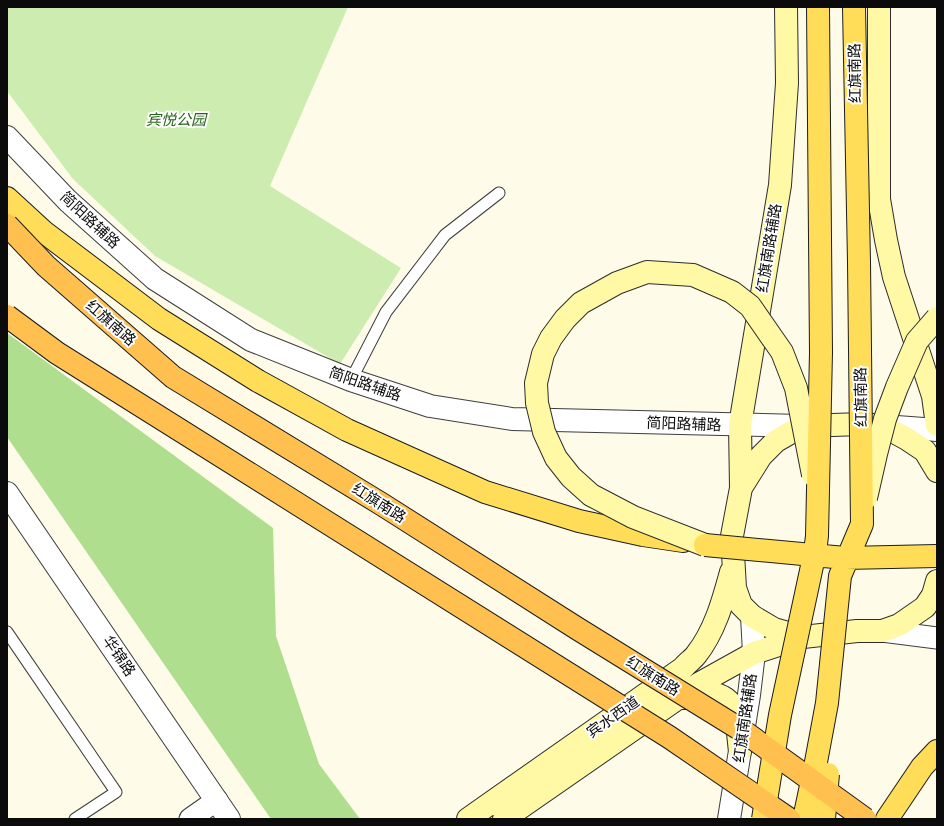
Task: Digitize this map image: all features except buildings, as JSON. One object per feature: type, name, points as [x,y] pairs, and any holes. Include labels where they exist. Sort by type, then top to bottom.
[{"type":"highway","name":"红旗南路","points":[[7,225],[46,266],[173,377],[383,505],[578,629],[743,731],[865,819]]},
{"type":"highway","points":[[7,316],[57,352],[669,737],[789,819]]},
{"type":"main road","name":"红旗南路辅路","points":[[741,488],[740,425],[780,185],[787,83],[786,7]]},
{"type":"main road","points":[[763,819],[780,715],[816,552],[821,352],[818,7]]},
{"type":"main road","name":"红旗南路","points":[[804,819],[827,703],[840,576],[862,524],[854,7]]},
{"type":"main road","points":[[879,7],[879,199],[894,277],[933,396],[937,425]]},
{"type":"main road","points":[[7,198],[44,232],[159,319],[258,381],[347,430],[485,492],[579,521],[643,535],[706,545],[845,558],[937,556]]},
{"type":"main road","points":[[706,545],[633,517],[592,496],[571,477],[556,458],[544,432],[537,403],[536,383],[543,354],[551,338],[565,319],[581,303],[593,296],[617,283],[647,272],[693,275],[732,292],[750,306],[782,352],[796,388],[811,461],[815,489],[816,552]]},
{"type":"main road","points":[[862,524],[876,454],[885,419],[917,341],[937,318]]},
{"type":"main road","points":[[937,471],[926,451],[883,426],[862,424],[802,426],[776,442],[761,456],[741,488],[732,536],[735,588],[741,605],[752,616],[774,629],[803,637],[857,632],[882,632],[899,625],[925,607],[932,595],[937,581]]},
{"type":"main road","name":"宾水西道","points":[[468,819],[683,668],[696,655],[711,630],[722,606],[733,565]]},
{"type":"main road","name":"宾水西道","points":[[504,819],[700,683],[754,654],[803,637]]},
{"type":"main road","points":[[670,704],[698,693],[708,692],[716,693],[726,699],[733,706],[740,751]]},
{"type":"main road","points":[[824,819],[830,751],[827,703]]},
{"type":"main road","points":[[887,819],[922,767],[937,751]]},
{"type":"street","name":"简阳路辅路","points":[[7,137],[68,201],[155,279],[251,340],[350,380],[430,406],[512,419],[802,426]]},
{"type":"street","points":[[883,426],[937,430]]},
{"type":"street","name":"华锦路","points":[[7,493],[218,800],[229,819]]},
{"type":"street","name":"红旗南路辅路","points":[[729,819],[754,654],[752,616]]},
{"type":"street","points":[[882,632],[937,638]]},
{"type":"street","points":[[190,819],[218,800]]},
{"type":"lane","points":[[350,380],[386,312],[445,235],[499,193]]},
{"type":"lane","points":[[7,632],[116,792],[75,819]]},
{"type":"green space","name":"宾悦公园","points":[[7,7],[348,7],[270,186],[401,268],[340,364],[155,256],[73,179],[7,91]]},
{"type":"green space","points":[[7,333],[273,528],[276,636],[319,764],[360,819],[271,819],[7,437]]}]
